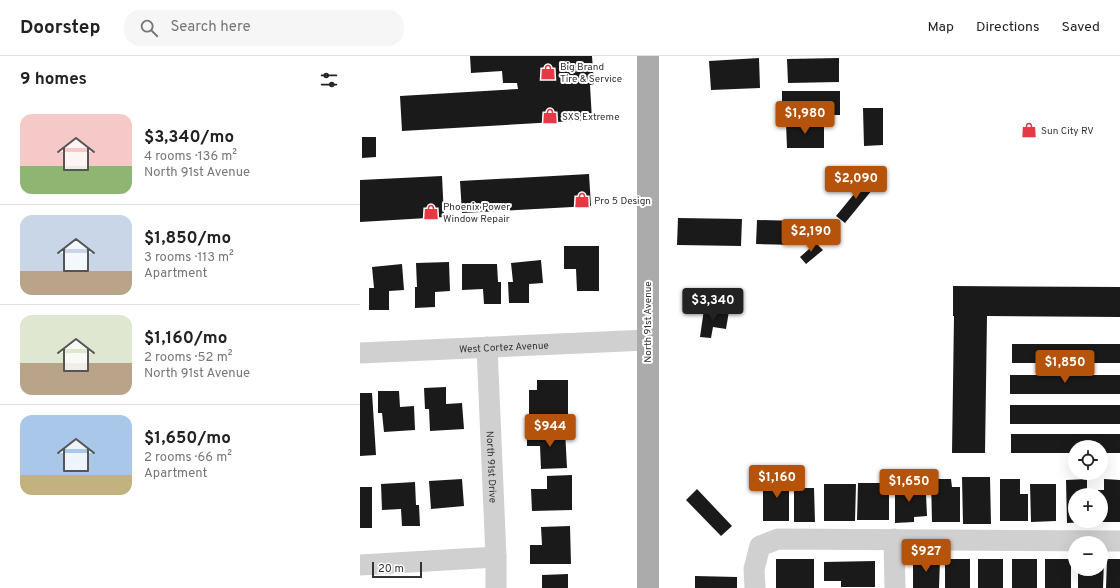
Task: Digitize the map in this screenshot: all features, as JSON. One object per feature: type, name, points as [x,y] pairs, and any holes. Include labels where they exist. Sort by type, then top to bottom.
[{"type":"main road","name":"North 91st Avenue","points":[[648,56],[648,588]]},
{"type":"street","name":"West Cortez Avenue","points":[[360,353],[487,346],[647,340]]},
{"type":"street","name":"North 91st Drive","points":[[487,346],[496,588]]},
{"type":"street","points":[[755,588],[754,569],[760,546],[778,539],[1120,541]]},
{"type":"street","points":[[894,539],[895,588]]},
{"type":"street","points":[[360,565],[496,557]]},
{"type":"building","points":[[470,56],[592,56],[594,84],[590,85],[592,120],[402,131],[400,96],[518,89],[517,83],[503,83],[502,71],[471,73]]},
{"type":"building","points":[[759,58],[760,88],[711,90],[709,61]]},
{"type":"building","points":[[839,58],[839,82],[788,83],[787,59]]},
{"type":"building","points":[[782,91],[840,91],[840,115],[782,115]]},
{"type":"building","points":[[863,108],[883,108],[883,145],[864,146]]},
{"type":"building","points":[[824,122],[824,148],[787,148],[786,123]]},
{"type":"building","points":[[362,137],[376,137],[376,157],[362,158]]},
{"type":"building","points":[[589,174],[591,206],[462,213],[460,181]]},
{"type":"building","points":[[442,176],[444,217],[360,222],[360,180]]},
{"type":"building","points":[[868,177],[877,184],[845,223],[836,216]]},
{"type":"building","points":[[678,218],[742,219],[741,246],[677,245]]},
{"type":"building","points":[[757,220],[799,221],[798,245],[756,244]]},
{"type":"building","points":[[816,243],[823,250],[806,264],[800,257]]},
{"type":"building","points":[[564,246],[599,246],[599,291],[577,291],[576,269],[564,269]]},
{"type":"building","points":[[541,260],[543,283],[529,284],[529,303],[509,303],[508,282],[513,282],[511,263]]},
{"type":"building","points":[[449,262],[450,291],[435,292],[435,307],[415,308],[415,287],[417,287],[416,263]]},
{"type":"building","points":[[402,264],[404,290],[389,291],[389,310],[369,310],[369,288],[374,288],[372,267]]},
{"type":"building","points":[[462,264],[497,264],[498,282],[501,282],[501,304],[484,304],[483,289],[462,290]]},
{"type":"building","points":[[953,286],[1120,287],[1120,317],[987,316],[985,453],[952,453]]},
{"type":"building","points":[[704,309],[729,311],[726,329],[713,327],[711,338],[700,337]]},
{"type":"building","points":[[1012,344],[1120,344],[1120,363],[1012,363]]},
{"type":"building","points":[[1010,375],[1120,375],[1120,394],[1010,394]]},
{"type":"building","points":[[537,380],[568,380],[568,416],[529,417],[529,390],[537,390]]},
{"type":"building","points":[[446,387],[446,404],[462,403],[464,429],[430,431],[429,409],[425,409],[424,388]]},
{"type":"building","points":[[378,391],[399,391],[400,407],[414,406],[415,430],[384,432],[382,413],[378,413]]},
{"type":"building","points":[[360,393],[372,393],[376,455],[360,456]]},
{"type":"building","points":[[1010,405],[1120,405],[1120,424],[1010,424]]},
{"type":"building","points":[[565,430],[567,468],[541,469],[540,446],[527,446],[527,431]]},
{"type":"building","points":[[1011,434],[1120,434],[1120,453],[1108,453],[1108,440],[1068,440],[1068,453],[1011,453]]},
{"type":"building","points":[[572,475],[572,510],[532,511],[531,489],[547,489],[547,476]]},
{"type":"building","points":[[770,475],[789,475],[789,521],[763,521],[763,489],[770,489]]},
{"type":"building","points":[[962,477],[990,477],[991,524],[963,524]]},
{"type":"building","points":[[462,479],[464,506],[431,509],[429,481]]},
{"type":"building","points":[[931,479],[951,479],[952,487],[960,487],[960,522],[932,522]]},
{"type":"building","points":[[1000,479],[1020,479],[1020,494],[1028,494],[1028,521],[1000,521]]},
{"type":"building","points":[[1066,480],[1087,480],[1087,488],[1068,488],[1067,523]]},
{"type":"building","points":[[1104,480],[1120,480],[1120,522],[1108,522],[1108,488],[1104,488]]},
{"type":"building","points":[[415,482],[416,505],[419,505],[420,526],[402,526],[401,509],[382,510],[381,484]]},
{"type":"building","points":[[917,482],[918,495],[926,494],[927,516],[914,517],[914,522],[895,523],[895,483]]},
{"type":"building","points":[[858,483],[889,483],[889,520],[857,520]]},
{"type":"building","points":[[824,484],[856,484],[855,521],[824,521]]},
{"type":"building","points":[[1030,484],[1056,484],[1056,521],[1031,522]]},
{"type":"building","points":[[360,487],[372,487],[372,528],[360,528]]},
{"type":"building","points":[[794,488],[814,488],[815,522],[794,522]]},
{"type":"building","points":[[697,489],[732,526],[721,536],[686,500]]},
{"type":"building","points":[[570,526],[571,564],[530,564],[530,545],[542,545],[541,527]]},
{"type":"building","points":[[776,559],[814,559],[814,588],[776,588]]},
{"type":"building","points":[[913,559],[940,559],[939,588],[913,588]]},
{"type":"building","points":[[945,559],[970,559],[970,588],[945,588]]},
{"type":"building","points":[[978,559],[1003,559],[1003,588],[978,588]]},
{"type":"building","points":[[1012,559],[1037,559],[1037,588],[1012,588]]},
{"type":"building","points":[[1045,559],[1068,559],[1068,576],[1071,576],[1071,588],[1045,588]]},
{"type":"building","points":[[1108,559],[1120,559],[1120,588],[1106,588]]},
{"type":"building","points":[[875,561],[875,587],[841,587],[841,581],[824,581],[824,562]]},
{"type":"building","points":[[568,574],[568,588],[542,588],[542,575]]},
{"type":"building","points":[[695,576],[737,577],[737,588],[695,588]]},
{"type":"building","points":[[1078,576],[1103,576],[1103,588],[1078,588]]},
{"type":"place","name":"Big Brand Tire & Service","points":[[548,72]]},
{"type":"place","name":"SXS Extreme","points":[[550,116]]},
{"type":"place","name":"Sun City RV","points":[[1029,130]]},
{"type":"place","name":"Pro 5 Design","points":[[582,200]]},
{"type":"place","name":"Phoenix Power Window Repair","points":[[431,212]]}]
